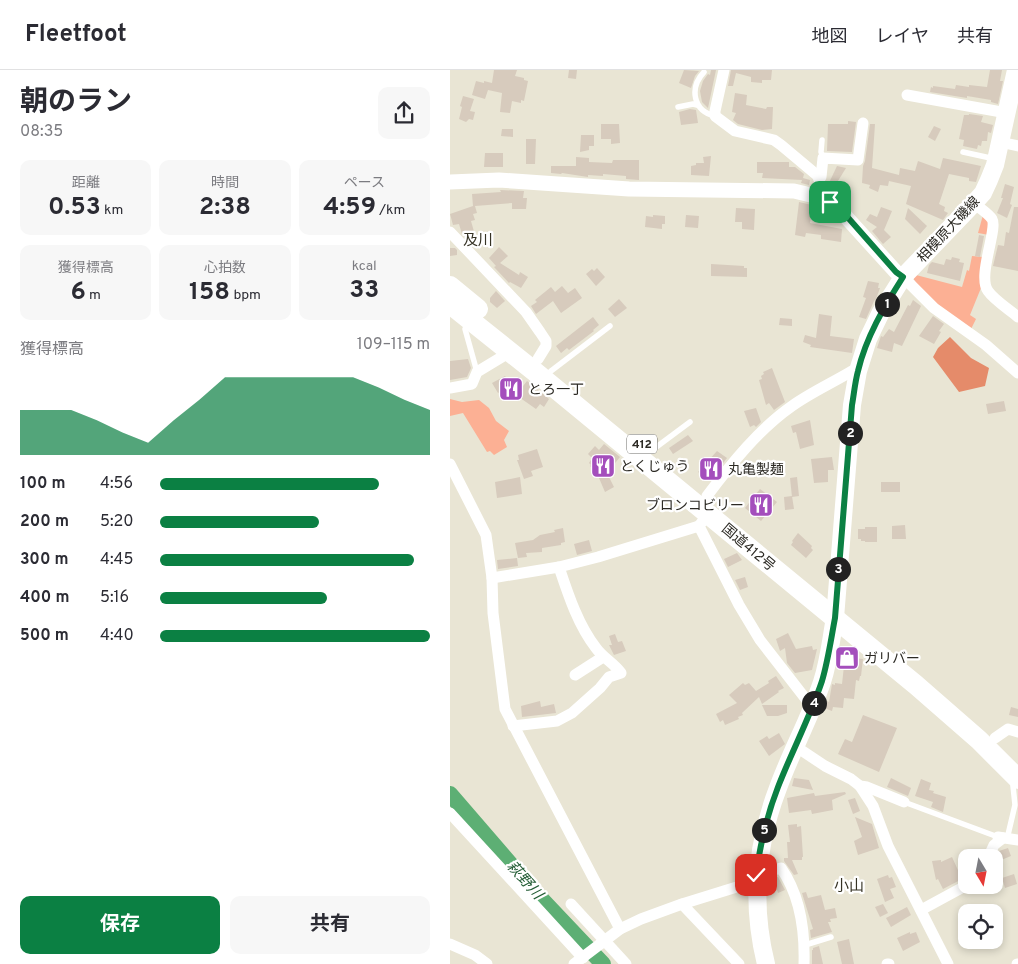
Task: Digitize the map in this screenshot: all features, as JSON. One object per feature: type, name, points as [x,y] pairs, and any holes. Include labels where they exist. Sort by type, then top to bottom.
[{"type":"highway","name":"国道412号","points":[[450,286],[651,451],[705,512]]},
{"type":"highway","name":"国道412号","points":[[450,304],[705,512],[913,665],[1018,760]]},
{"type":"highway","name":"国道412号","points":[[835,609],[979,740],[1018,780]]},
{"type":"main road","name":"相模原大磯線","points":[[766,964],[759,934],[756,878],[762,839],[778,788],[812,707],[826,666],[835,609],[852,405],[858,371],[868,339],[903,277],[983,193],[998,151],[1016,70]]},
{"type":"street","points":[[724,70],[715,111],[716,116],[735,131],[774,140],[781,144],[818,176],[821,187],[818,197]]},
{"type":"street","points":[[907,95],[1007,113]]},
{"type":"street","points":[[819,180],[823,158],[858,160],[862,122]]},
{"type":"street","points":[[998,151],[1018,146]]},
{"type":"street","points":[[450,182],[499,180],[629,188],[794,190],[818,197],[830,202],[843,212],[896,272],[934,308],[986,346],[1018,373]]},
{"type":"street","points":[[974,203],[992,219],[993,224],[985,282],[988,291],[1018,317]]},
{"type":"street","points":[[450,232],[526,312],[546,341],[545,365]]},
{"type":"street","points":[[450,388],[472,384],[477,372],[510,352]]},
{"type":"street","points":[[492,578],[559,567],[705,512],[731,464],[774,420],[792,406],[852,372],[858,371]]},
{"type":"street","points":[[450,464],[486,535],[492,578],[492,613],[505,709],[620,929]]},
{"type":"street","points":[[705,512],[739,605],[760,640],[812,707]]},
{"type":"street","points":[[513,726],[557,721],[572,713],[600,688],[609,677],[621,673],[617,666],[603,657],[595,648],[572,605],[559,567]]},
{"type":"street","points":[[575,675],[603,657]]},
{"type":"street","points":[[995,738],[1008,729],[1018,732]]},
{"type":"street","points":[[795,746],[860,786],[873,806],[904,881],[922,910],[948,964]]},
{"type":"street","points":[[860,786],[867,786],[904,802]]},
{"type":"street","points":[[450,813],[581,959],[620,929],[641,919],[781,868],[793,887],[803,929],[805,945],[804,964]]},
{"type":"street","points":[[992,849],[994,845],[1006,838]]},
{"type":"street","points":[[922,910],[958,890]]},
{"type":"street","points":[[572,904],[626,964]]},
{"type":"street","points":[[682,904],[739,964]]},
{"type":"street","points":[[450,944],[475,955],[487,964]]},
{"type":"lane","points":[[697,105],[697,82],[704,72]]},
{"type":"lane","points":[[678,107],[693,104],[710,115],[716,116]]},
{"type":"lane","points":[[822,140],[820,152],[823,158]]},
{"type":"lane","points":[[963,152],[998,151]]},
{"type":"lane","points":[[471,321],[465,329],[477,372]]},
{"type":"lane","points":[[545,365],[610,326]]},
{"type":"lane","points":[[651,451],[690,422]]},
{"type":"lane","points":[[904,802],[1006,838],[1015,805],[1013,786],[1018,780]]},
{"type":"lane","points":[[805,945],[831,937]]},
{"type":"shaded area","points":[[983,215],[989,220],[989,235],[978,233]]},
{"type":"shaded area","points":[[972,256],[983,257],[983,283],[970,315],[976,319],[971,329],[925,294],[913,278],[916,275],[962,287],[967,270],[969,271]]},
{"type":"shaded area","points":[[950,337],[971,358],[989,368],[985,386],[959,392],[933,357],[938,348]]},
{"type":"shaded area","points":[[450,399],[462,402],[479,400],[489,408],[496,421],[509,431],[504,440],[507,447],[494,455],[490,451],[487,452],[463,413],[450,416]]},
{"type":"building","points":[[494,70],[517,70],[515,76],[528,81],[524,101],[521,100],[521,103],[512,101],[510,113],[500,112],[502,93],[488,90],[485,99],[472,95],[476,81],[492,83]]},
{"type":"building","points":[[569,70],[577,70],[576,79],[568,78]]},
{"type":"building","points":[[684,70],[699,71],[691,88],[679,83]]},
{"type":"building","points":[[711,70],[716,70],[708,108],[702,102],[700,91],[703,81],[708,74],[710,75]]},
{"type":"building","points":[[731,70],[772,70],[771,80],[762,80],[762,83],[751,82],[751,77],[736,73],[733,86],[728,86]]},
{"type":"building","points":[[990,70],[1002,70],[1000,81],[1003,81],[998,104],[991,102],[991,100],[930,92],[933,86],[955,89],[956,85],[987,87]]},
{"type":"building","points":[[735,93],[747,95],[746,105],[766,109],[767,107],[773,107],[772,129],[762,130],[738,124],[733,120],[736,113],[732,112]]},
{"type":"building","points":[[463,96],[474,99],[470,111],[475,112],[473,120],[469,119],[466,122],[459,119]]},
{"type":"building","points":[[690,109],[696,110],[698,123],[681,125],[679,112]]},
{"type":"building","points":[[964,115],[983,116],[981,122],[993,125],[991,133],[988,132],[987,141],[982,141],[981,146],[978,145],[977,149],[963,146],[964,140],[959,139]]},
{"type":"building","points":[[848,121],[856,122],[852,152],[827,151],[828,124],[848,124]]},
{"type":"building","points":[[601,124],[619,124],[620,143],[611,144],[611,139],[601,139]]},
{"type":"building","points":[[870,124],[875,124],[872,168],[899,175],[900,168],[915,171],[918,161],[940,169],[943,158],[981,166],[976,182],[969,181],[969,178],[949,174],[939,204],[945,207],[944,211],[948,213],[943,220],[906,204],[911,186],[889,181],[888,186],[880,185],[878,192],[869,188],[870,185],[862,183]]},
{"type":"building","points":[[934,126],[941,129],[935,141],[928,137]]},
{"type":"building","points":[[502,129],[513,129],[513,137],[501,136]]},
{"type":"building","points":[[581,135],[594,135],[594,146],[589,146],[589,150],[580,152]]},
{"type":"building","points":[[526,139],[536,139],[535,164],[526,164]]},
{"type":"building","points":[[485,153],[503,153],[503,167],[484,167]]},
{"type":"building","points":[[711,156],[709,176],[691,175],[691,166],[696,165],[696,163],[704,163],[703,157]]},
{"type":"building","points":[[576,157],[589,158],[589,162],[612,163],[613,160],[639,160],[639,180],[626,179],[626,176],[603,174],[603,176],[588,175],[588,177],[551,173],[551,166],[576,166]]},
{"type":"building","points":[[757,162],[789,162],[789,167],[795,167],[804,174],[803,178],[810,180],[809,185],[801,183],[802,180],[762,178],[763,173],[757,173]]},
{"type":"building","points":[[837,166],[846,168],[833,189],[828,185]]},
{"type":"building","points":[[1005,184],[1014,187],[1010,204],[1012,205],[1007,218],[997,213],[1003,198],[1001,198]]},
{"type":"building","points":[[500,190],[524,191],[523,198],[527,198],[526,209],[512,209],[512,203],[475,206],[477,213],[473,214],[475,220],[471,221],[475,235],[466,238],[462,234],[459,224],[453,225],[450,214],[473,206],[472,194],[501,192]]},
{"type":"building","points":[[799,202],[816,206],[815,210],[812,209],[810,223],[842,229],[841,242],[821,239],[821,235],[806,233],[805,237],[795,235]]},
{"type":"building","points":[[881,207],[892,211],[884,230],[891,237],[883,244],[872,231],[877,227],[866,220],[870,214],[877,217]]},
{"type":"building","points":[[1014,207],[1018,207],[1018,271],[993,266],[998,245],[1004,246],[1006,232],[1009,233]]},
{"type":"building","points":[[736,208],[755,209],[754,230],[742,229],[742,222],[735,222]]},
{"type":"building","points":[[908,208],[927,226],[920,234],[905,219]]},
{"type":"building","points":[[653,215],[665,216],[665,224],[662,224],[662,229],[645,227],[646,216],[653,217]]},
{"type":"building","points":[[686,215],[699,216],[698,228],[685,227]]},
{"type":"building","points":[[979,235],[984,236],[980,257],[975,256]]},
{"type":"building","points":[[499,247],[508,256],[500,263],[519,275],[520,272],[528,277],[521,288],[509,283],[494,267],[496,266],[489,258]]},
{"type":"building","points":[[450,248],[457,250],[457,255],[450,256]]},
{"type":"building","points":[[952,257],[960,259],[959,262],[964,263],[960,281],[927,273],[932,262],[944,265],[946,259],[951,260]]},
{"type":"building","points":[[711,264],[744,266],[744,268],[747,268],[747,277],[711,276]]},
{"type":"building","points":[[597,268],[605,277],[596,286],[586,274],[592,269],[594,271]]},
{"type":"building","points":[[868,281],[879,283],[878,288],[880,288],[866,319],[859,317],[866,298],[863,297]]},
{"type":"building","points":[[562,286],[568,293],[575,288],[582,298],[561,313],[553,301],[536,314],[531,306],[537,302],[535,300],[551,287],[555,292]]},
{"type":"building","points":[[496,291],[505,301],[497,308],[490,302],[490,298]]},
{"type":"building","points":[[619,299],[627,308],[615,317],[608,309]]},
{"type":"building","points":[[913,300],[921,306],[902,346],[894,343],[892,352],[877,348],[881,336],[883,337],[889,329],[894,332],[908,305],[910,306]]},
{"type":"building","points":[[819,314],[832,316],[830,336],[854,339],[852,353],[810,347],[811,345],[803,342],[805,335],[816,338]]},
{"type":"building","points":[[933,316],[944,324],[934,344],[919,336]]},
{"type":"building","points":[[593,317],[599,325],[594,331],[569,350],[567,348],[561,353],[556,346]]},
{"type":"building","points":[[780,318],[792,319],[792,326],[779,325]]},
{"type":"building","points":[[468,359],[471,368],[467,377],[450,380],[450,361]]},
{"type":"building","points":[[772,368],[785,402],[774,410],[769,403],[766,405],[759,380],[762,379],[763,372]]},
{"type":"building","points":[[505,376],[511,385],[498,393],[492,383]]},
{"type":"building","points":[[527,381],[549,399],[544,407],[540,404],[536,409],[516,395]]},
{"type":"building","points":[[1004,401],[1006,411],[988,414],[986,404]]},
{"type":"building","points":[[756,408],[761,422],[756,427],[754,425],[750,427],[744,411]]},
{"type":"building","points":[[810,420],[814,445],[800,449],[796,432],[793,433],[791,426]]},
{"type":"building","points":[[688,435],[693,441],[673,454],[669,448]]},
{"type":"building","points":[[604,444],[620,457],[607,473],[614,487],[605,492],[596,471],[590,466],[589,463],[592,458],[588,454],[595,446],[599,450]]},
{"type":"building","points":[[537,449],[543,467],[531,471],[533,476],[524,479],[517,460],[519,460],[518,455]]},
{"type":"building","points":[[717,451],[727,458],[710,480],[698,472]]},
{"type":"building","points":[[832,457],[834,470],[828,470],[828,482],[814,483],[811,459]]},
{"type":"building","points":[[520,477],[522,494],[497,498],[495,482]]},
{"type":"building","points":[[797,477],[799,496],[792,497],[790,478]]},
{"type":"building","points":[[881,482],[900,482],[900,492],[881,492]]},
{"type":"building","name":"ブロンコビリー","points":[[760,489],[777,502],[761,521],[745,508]]},
{"type":"building","points":[[792,496],[794,509],[785,510],[784,497]]},
{"type":"building","points":[[905,525],[906,539],[892,539],[892,526]]},
{"type":"building","points":[[865,527],[877,527],[877,542],[865,542],[858,539],[858,529],[865,529]]},
{"type":"building","points":[[563,528],[565,542],[561,543],[561,545],[542,548],[542,552],[526,553],[527,557],[518,558],[515,543],[533,540],[540,535]]},
{"type":"building","points":[[798,533],[812,546],[813,550],[806,558],[791,545]]},
{"type":"building","points":[[589,540],[592,551],[577,555],[574,544]]},
{"type":"building","points":[[737,553],[742,560],[728,567],[724,559]]},
{"type":"building","points":[[517,558],[518,566],[498,569],[497,560]]},
{"type":"building","points":[[745,577],[748,587],[740,590],[735,580]]},
{"type":"building","points":[[788,633],[796,649],[812,646],[813,650],[817,649],[812,670],[795,673],[787,663],[785,648],[780,651],[776,639]]},
{"type":"building","points":[[615,634],[618,642],[622,641],[626,651],[614,655],[609,645],[612,645],[609,636]]},
{"type":"building","points":[[845,657],[863,659],[861,676],[859,681],[856,680],[854,699],[844,698],[843,708],[833,707],[832,711],[824,708],[827,701],[829,702],[832,684],[842,684]]},
{"type":"building","points":[[776,676],[784,688],[762,704],[759,697],[742,713],[743,715],[738,717],[739,719],[725,725],[723,720],[720,722],[716,714],[737,703],[729,695],[743,683],[745,685],[749,683],[756,691]]},
{"type":"building","points":[[540,701],[541,707],[554,704],[556,713],[522,717],[521,706]]},
{"type":"building","points":[[762,705],[787,705],[787,713],[778,716],[767,716]]},
{"type":"building","points":[[1011,707],[1018,709],[1018,717],[1009,715]]},
{"type":"building","points":[[863,715],[897,728],[879,772],[838,754],[845,739],[852,742]]},
{"type":"building","points":[[779,733],[785,744],[769,756],[759,741],[767,736],[769,739]]},
{"type":"building","points":[[794,778],[809,780],[813,790],[792,786]]},
{"type":"building","points":[[891,778],[911,788],[908,796],[887,787]]},
{"type":"building","points":[[921,779],[931,783],[929,790],[934,791],[933,793],[946,797],[943,812],[931,807],[933,802],[915,796]]},
{"type":"building","points":[[845,792],[846,794],[832,800],[833,810],[812,814],[811,810],[789,813],[787,798],[814,793],[815,796]]},
{"type":"building","points":[[855,798],[860,811],[853,814],[848,800]]},
{"type":"building","points":[[855,817],[872,824],[879,848],[858,855],[854,841],[862,837]]},
{"type":"building","points":[[797,824],[797,827],[801,826],[803,857],[802,860],[792,860],[798,874],[794,875],[784,861],[784,858],[788,858],[787,842],[790,842],[788,825]]},
{"type":"building","points":[[1008,848],[1011,856],[1003,859],[1003,850]]},
{"type":"building","points":[[952,857],[958,870],[958,881],[943,889],[938,879],[936,880],[932,861],[941,860],[941,862]]},
{"type":"building","points":[[1014,874],[1017,884],[1005,888],[1003,878]]},
{"type":"building","points":[[888,875],[889,878],[892,877],[896,887],[890,889],[894,898],[885,902],[877,879]]},
{"type":"building","points":[[778,877],[785,890],[778,893],[771,879]]},
{"type":"building","points":[[806,892],[808,898],[821,895],[825,910],[835,908],[837,918],[830,919],[831,922],[828,922],[832,932],[811,938],[810,930],[813,929],[802,893]]},
{"type":"building","points":[[883,904],[888,913],[880,917],[875,907]]},
{"type":"building","points":[[907,907],[911,915],[891,927],[886,918]]},
{"type":"building","points":[[910,932],[910,934],[916,932],[920,942],[903,951],[897,938]]},
{"type":"building","points":[[849,939],[854,964],[842,964],[837,942]]},
{"type":"building","points":[[819,946],[823,964],[812,964],[812,950]]},
{"type":"waterway","name":"萩野川","points":[[450,794],[532,889],[603,964]]},
{"type":"place","name":"とろ一丁","points":[[511,389]]},
{"type":"place","name":"とくじゅう","points":[[603,466]]},
{"type":"place","name":"丸亀製麺","points":[[711,469]]},
{"type":"place","name":"ブロンコビリー","points":[[761,505]]},
{"type":"place","name":"ガリバー","points":[[847,658]]},
{"type":"district","name":"及川","points":[[478,240]]},
{"type":"district","name":"小山","points":[[849,886]]},
{"type":"route","points":[[756,875],[768,816],[821,683],[830,647],[835,618],[852,405],[858,371],[868,339],[881,312],[903,277],[896,272],[843,212],[830,202]]}]
